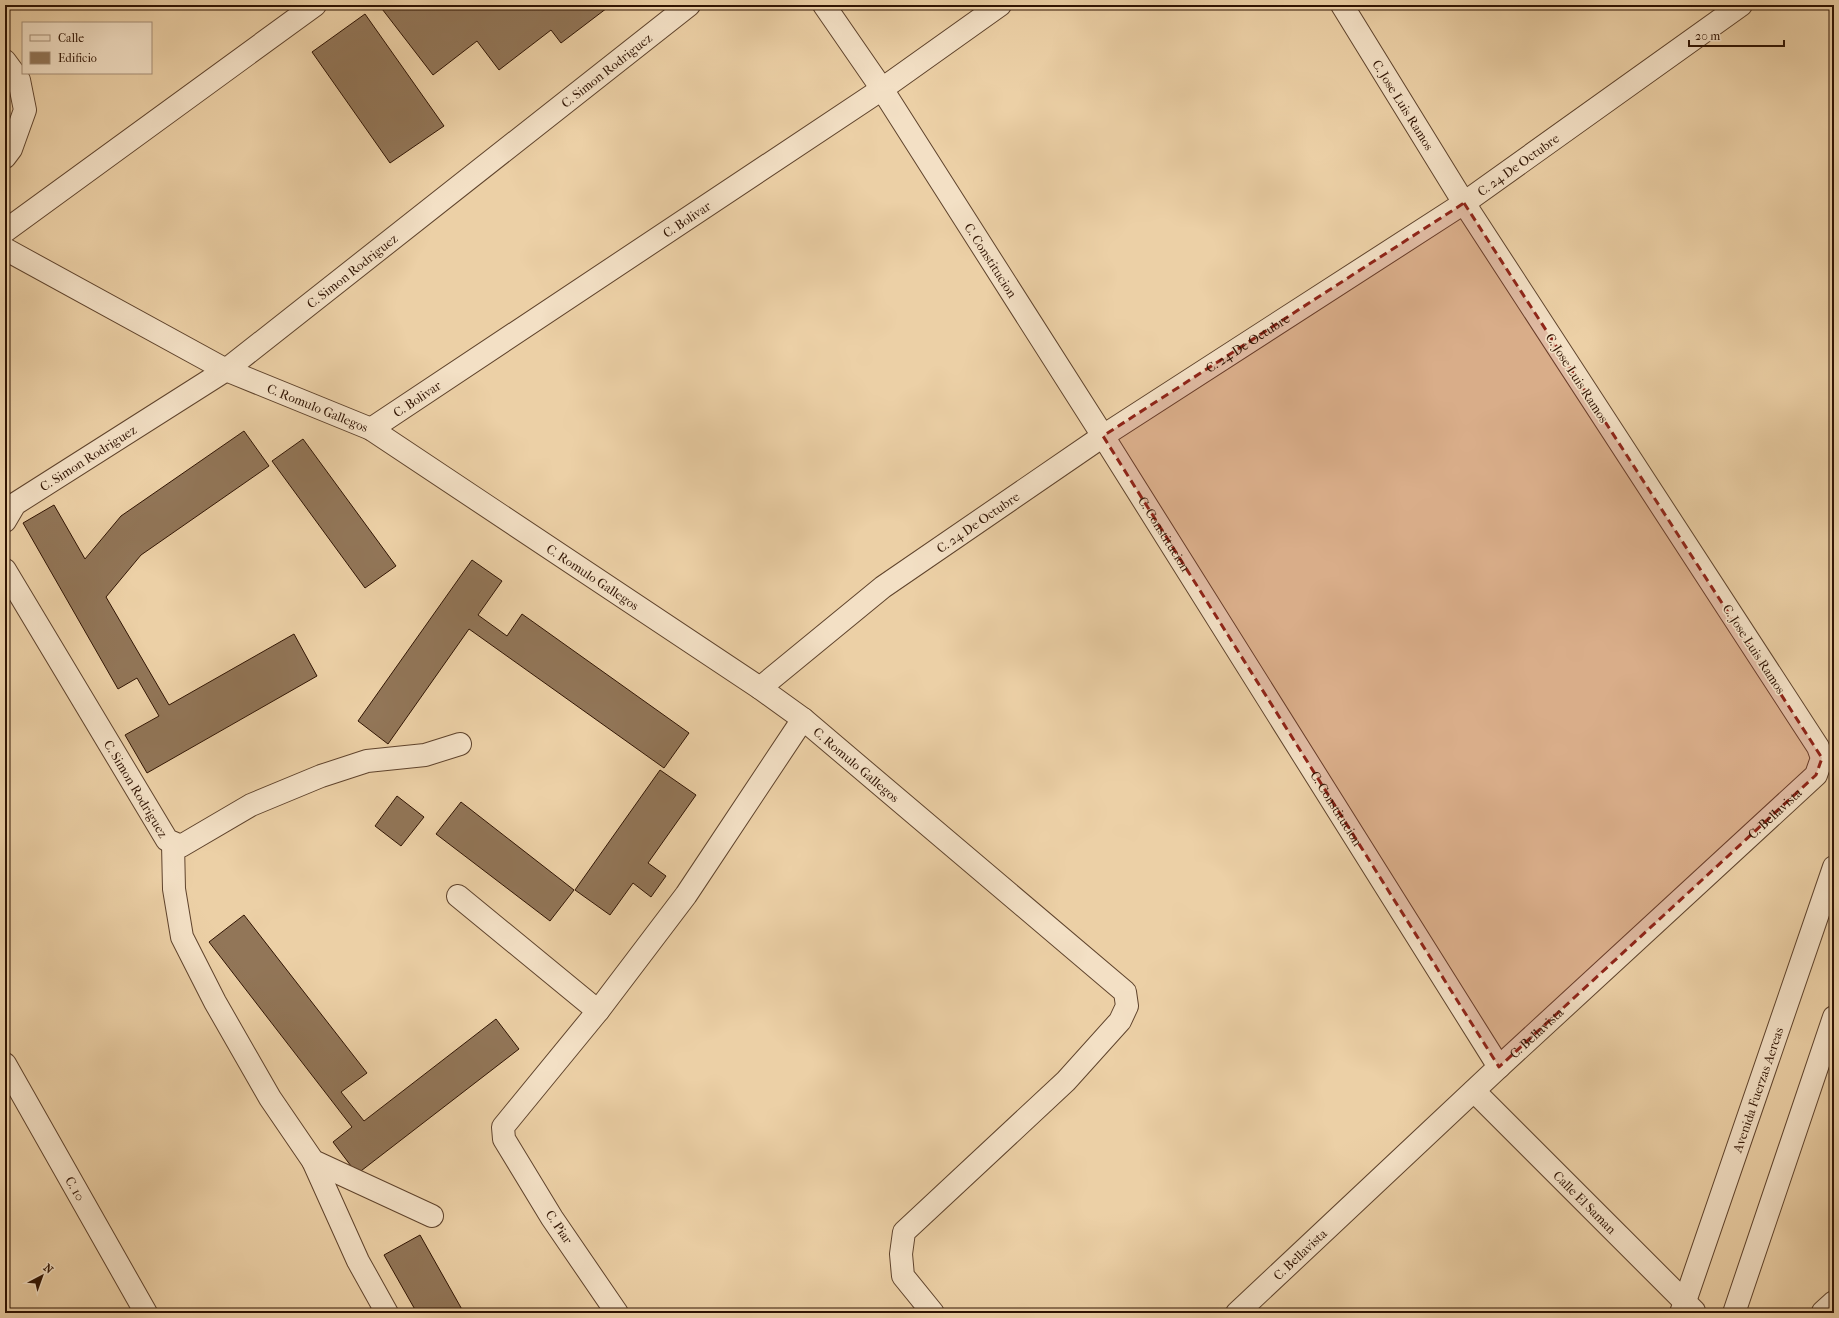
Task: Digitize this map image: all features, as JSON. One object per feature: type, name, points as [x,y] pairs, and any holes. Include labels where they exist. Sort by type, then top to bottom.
[{"type":"street","points":[[5,231],[315,5]]},
{"type":"street","name":"C. Simon Rodriguez","points":[[5,521],[15,504],[226,370],[690,5]]},
{"type":"street","name":"C. Constitucion","points":[[824,5],[882,89],[1499,1067]]},
{"type":"street","name":"C. Bolivar","points":[[371,429],[882,89],[1000,5]]},
{"type":"street","name":"C. Jose Luis Ramos","points":[[1342,5],[1464,203],[1818,748]]},
{"type":"street","name":"C. 24 De Octubre","points":[[760,688],[883,586],[1102,436],[1464,203],[1741,5]]},
{"type":"street","points":[[5,61],[19,80],[25,110],[11,149],[5,157]]},
{"type":"street","name":"C. Romulo Gallegos","points":[[5,249],[226,370],[371,429],[760,688],[803,719],[1125,992],[1127,1006],[1120,1021],[1066,1081],[904,1232],[901,1254],[903,1276],[933,1313]]},
{"type":"street","name":"C. Simon Rodriguez","points":[[5,570],[167,840],[173,844],[181,846],[251,805],[320,776],[367,761],[425,755],[460,744]]},
{"type":"street","points":[[458,896],[598,1011],[686,895],[803,719]]},
{"type":"street","name":"C. Bellavista","points":[[1237,1313],[1499,1067],[1816,775],[1822,758],[1818,748]]},
{"type":"street","points":[[173,844],[174,889],[182,937],[215,1002],[270,1098],[313,1161],[358,1261],[388,1313]]},
{"type":"street","name":"Avenida Fuerzas Aereas","points":[[1687,1309],[1834,867]]},
{"type":"street","name":"C. Piar","points":[[598,1011],[503,1127],[504,1139],[552,1218],[617,1313]]},
{"type":"street","points":[[1734,1313],[1834,1017]]},
{"type":"street","name":"C. 10","points":[[5,1064],[146,1313]]},
{"type":"street","name":"Calle El Saman","points":[[1474,1091],[1687,1309]]},
{"type":"street","points":[[313,1161],[432,1216]]},
{"type":"highlighted area","points":[[1464,203],[1822,758],[1816,775],[1499,1067],[1103,436]]},
{"type":"building","points":[[379,5],[611,5],[561,43],[551,30],[499,70],[477,41],[433,75]]},
{"type":"building","points":[[365,14],[444,126],[390,163],[312,52]]},
{"type":"building","points":[[244,431],[269,466],[141,555],[106,597],[169,705],[294,634],[317,676],[147,773],[125,735],[159,716],[137,678],[118,689],[23,523],[54,505],[85,559],[121,516]]},
{"type":"building","points":[[303,439],[396,566],[365,588],[272,461]]},
{"type":"building","points":[[472,560],[502,581],[478,615],[507,636],[522,614],[689,733],[664,768],[469,629],[388,744],[358,721]]},
{"type":"building","points":[[660,770],[696,795],[648,863],[666,876],[651,897],[633,883],[610,915],[575,890]]},
{"type":"building","points":[[397,796],[424,817],[401,846],[375,826]]},
{"type":"building","points":[[461,802],[574,890],[550,921],[436,834]]},
{"type":"building","points":[[244,915],[367,1073],[341,1092],[364,1121],[496,1019],[519,1049],[357,1174],[333,1142],[352,1127],[209,942]]},
{"type":"building","points":[[420,1235],[464,1313],[417,1313],[384,1255]]}]
